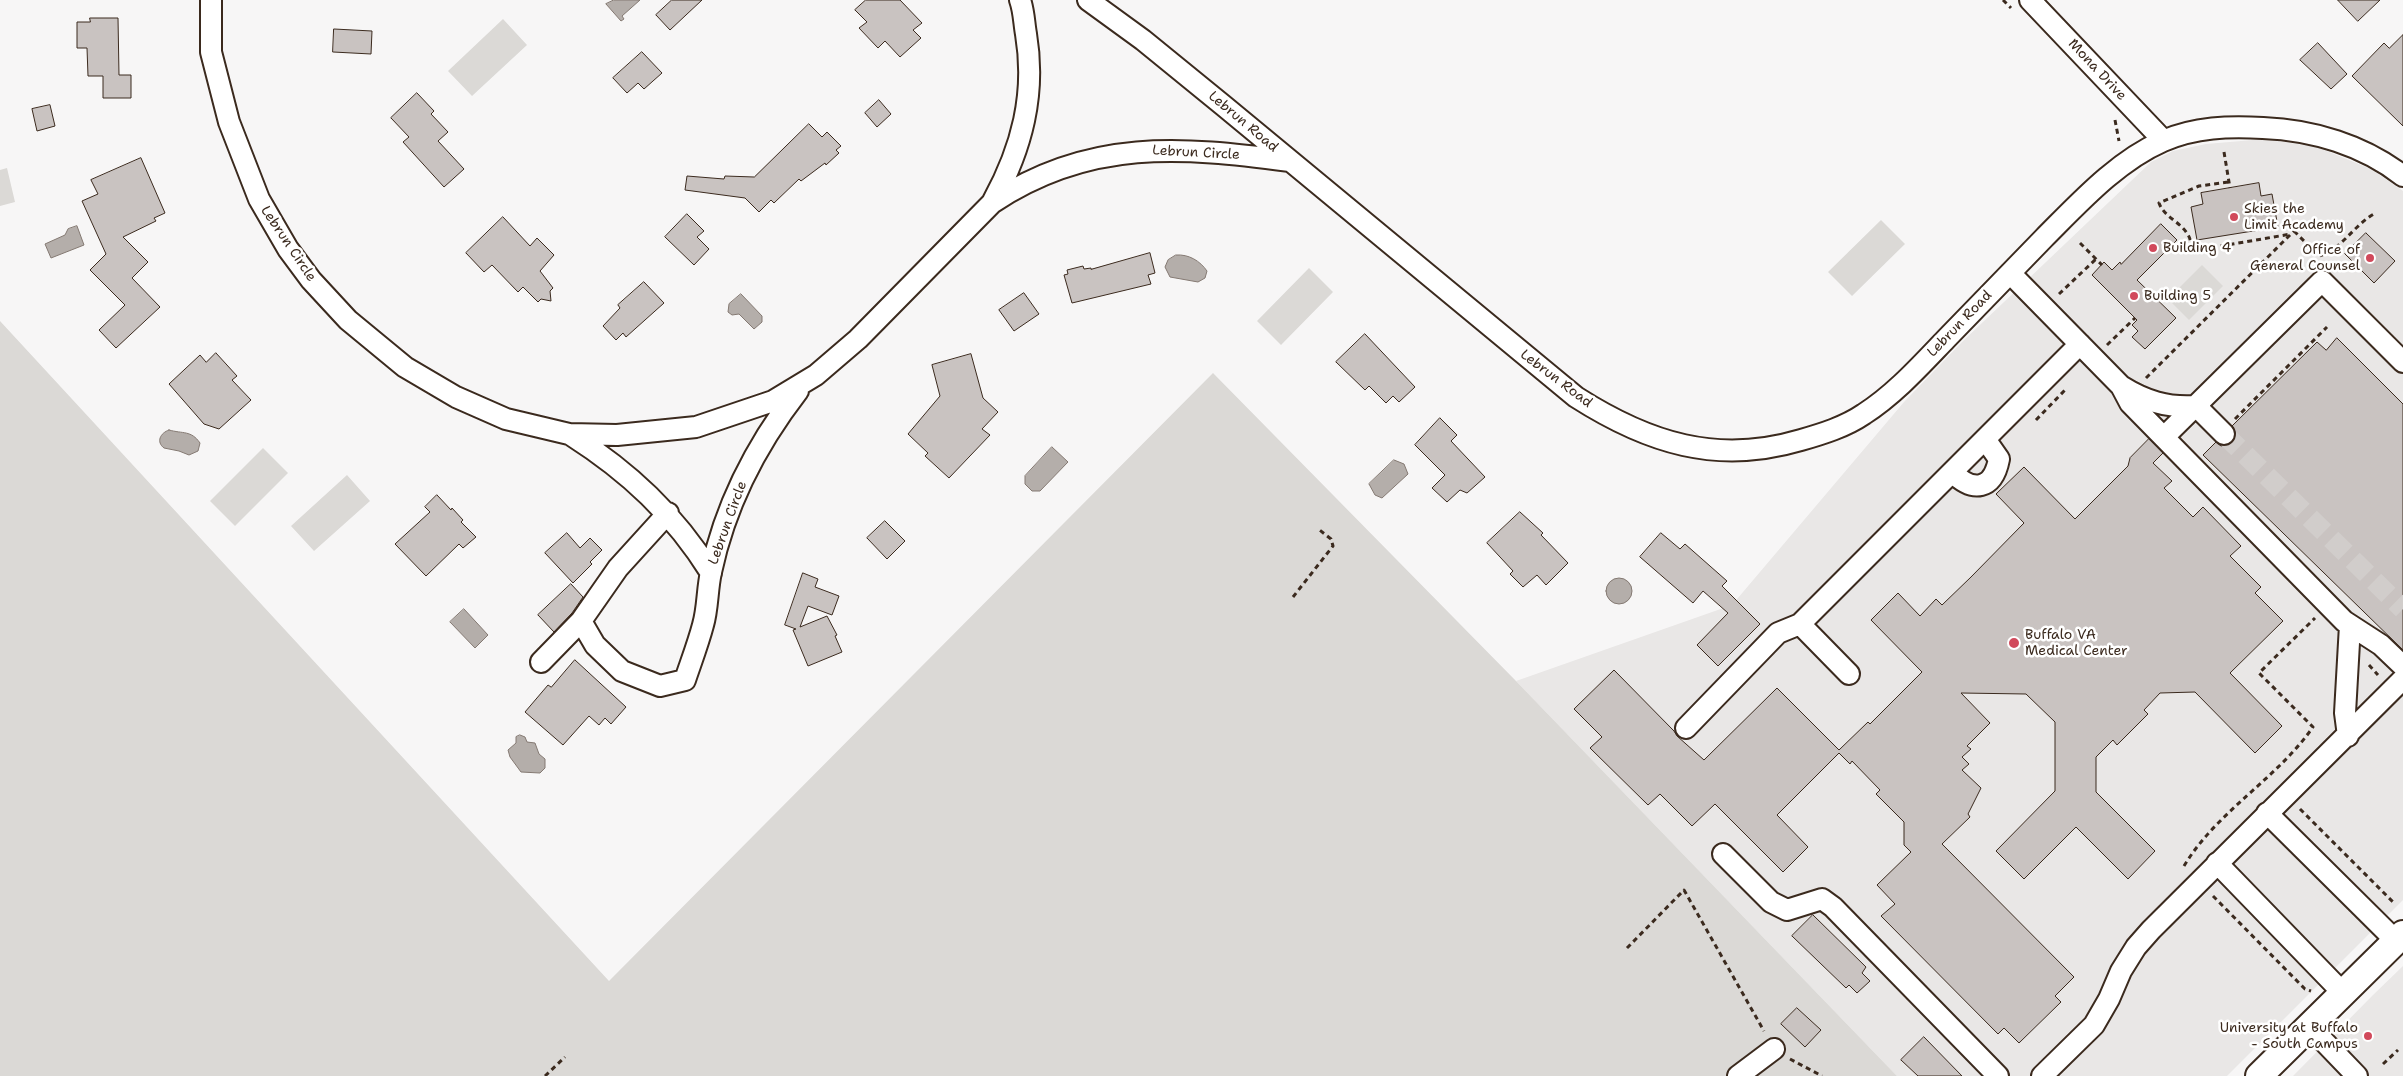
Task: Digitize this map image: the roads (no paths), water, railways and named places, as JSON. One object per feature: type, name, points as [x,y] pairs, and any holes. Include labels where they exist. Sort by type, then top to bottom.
[{"type":"main road","points":[[2259,1076],[2399,937]]},
{"type":"street","name":"Lebrun Circle","points":[[211,0],[212,52],[229,122],[258,199],[288,249],[310,280],[348,320],[405,367],[456,397],[506,419],[569,434],[617,435],[696,427],[773,401],[805,382],[858,339],[992,203],[1012,190],[1082,161],[1131,152],[1183,150],[1290,161]]},
{"type":"street","name":"Lebrun Circle","points":[[992,203],[1016,155],[1030,93],[1029,53],[1020,0]]},
{"type":"street","name":"Lebrun Road","points":[[1088,0],[1143,40],[1576,398],[1622,424],[1664,441],[1692,448],[1729,452],[1749,451],[1788,444],[1824,434],[1862,416],[1897,389],[2072,210],[2130,159],[2164,140],[2199,129],[2242,127],[2290,129],[2325,136],[2358,149],[2403,176]]},
{"type":"street","name":"Mona Drive","points":[[2030,0],[2164,140]]},
{"type":"street","points":[[2010,273],[2121,386],[2137,396],[2165,405],[2196,406],[2226,429]]},
{"type":"street","points":[[2164,437],[2322,281],[2403,362]]},
{"type":"street","points":[[1686,728],[1778,633],[1800,624],[2080,344]]},
{"type":"street","name":"Lebrun Circle","points":[[711,572],[722,536],[756,452],[776,420],[805,382]]},
{"type":"street","points":[[2121,386],[2130,403],[2350,625],[2381,645],[2403,666]]},
{"type":"street","name":"Lebrun Circle","points":[[569,434],[606,457],[631,477],[668,513],[711,572]]},
{"type":"street","points":[[1952,472],[1970,485],[1981,485],[1991,480],[1997,471],[1999,459],[1985,439]]},
{"type":"street","points":[[541,662],[581,621],[618,568],[668,513]]},
{"type":"street","points":[[581,621],[595,645],[622,671],[660,686],[685,680],[704,624],[711,572]]},
{"type":"street","points":[[1800,624],[1849,674]]},
{"type":"street","points":[[2348,736],[2345,713],[2350,625]]},
{"type":"street","points":[[2042,1076],[2094,1025],[2136,947],[2267,813],[2348,736],[2393,680]]},
{"type":"street","points":[[2267,813],[2399,937]]},
{"type":"street","points":[[1722,854],[1771,902],[1787,910],[1822,899],[1833,907],[1998,1076]]},
{"type":"street","points":[[2217,863],[2343,992]]},
{"type":"street","points":[[2309,1026],[2357,1076]]},
{"type":"street","points":[[1738,1076],[1774,1049]]},
{"type":"tunnel","points":[[2224,434],[2403,609]]},
{"type":"place","name":"Skies the Limit Academy","points":[[2234,217]]},
{"type":"place","name":"Building 4","points":[[2153,248]]},
{"type":"place","name":"Office of General Counsel","points":[[2370,258]]},
{"type":"place","name":"Building 5","points":[[2134,296]]},
{"type":"place","name":"Buffalo VA Medical Center","points":[[2014,643]]},
{"type":"place","name":"University at Buffalo - South Campus","points":[[2368,1036]]}]
